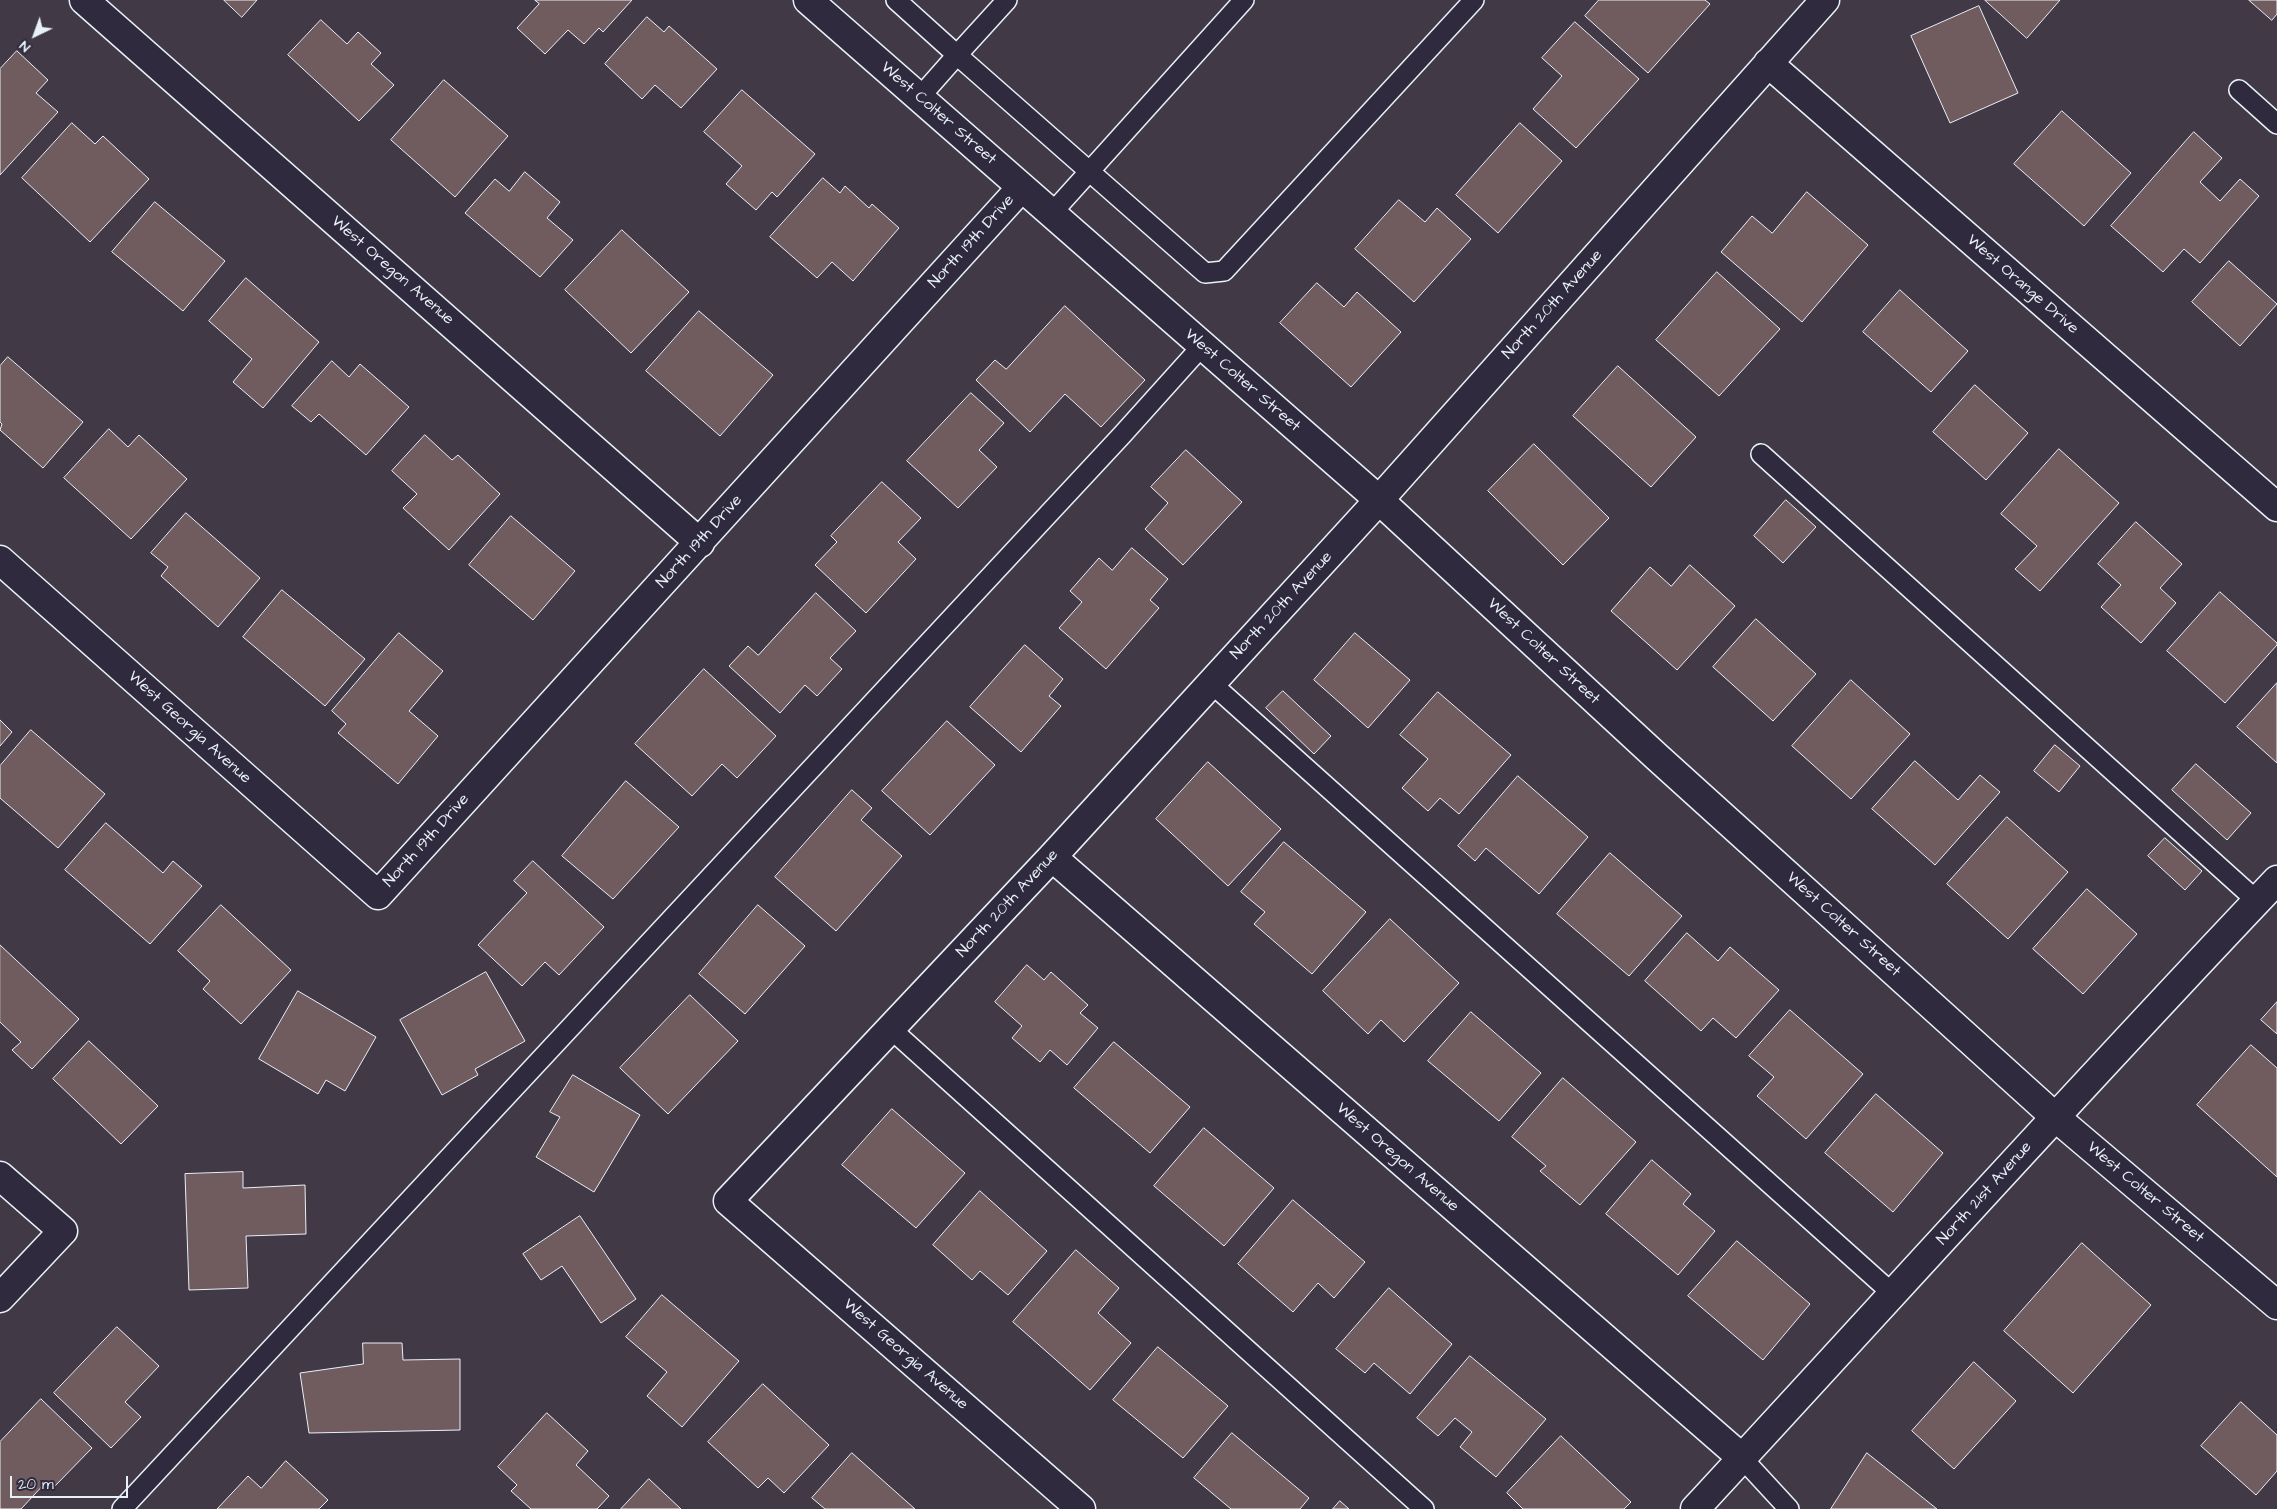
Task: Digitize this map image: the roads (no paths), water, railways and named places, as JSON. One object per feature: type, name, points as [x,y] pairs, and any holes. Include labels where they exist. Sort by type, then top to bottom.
[{"type":"street","name":"West Oregon Avenue","points":[[84,0],[700,543]]},
{"type":"street","name":"West Colter Street","points":[[808,0],[1379,500],[1657,757],[2054,1116],[2277,1305]]},
{"type":"street","name":"North 20th Avenue","points":[[728,1201],[1052,857],[1379,500],[1825,0]]},
{"type":"street","name":"West Orange Drive","points":[[1768,63],[2277,507]]},
{"type":"street","name":"North 19th Drive","points":[[378,895],[1021,188]]},
{"type":"street","name":"West Georgia Avenue","points":[[0,560],[378,895]]},
{"type":"street","name":"West Oregon Avenue","points":[[1052,857],[1742,1458]]},
{"type":"street","name":"North 21st Avenue","points":[[1695,1509],[2054,1116],[2277,880]]},
{"type":"street","points":[[0,1176],[63,1231],[0,1298]]},
{"type":"street","name":"West Georgia Avenue","points":[[728,1201],[1081,1509]]},
{"type":"lane","points":[[896,0],[1041,130],[1090,170],[1205,272],[1224,271],[1474,0]]},
{"type":"lane","points":[[919,98],[1007,0]]},
{"type":"lane","points":[[1051,214],[1244,0]]},
{"type":"lane","points":[[2239,90],[2277,124]]},
{"type":"lane","points":[[122,1509],[1115,442],[1202,346]]},
{"type":"lane","points":[[1761,454],[2257,901]]},
{"type":"lane","points":[[1211,683],[1893,1294]]},
{"type":"lane","points":[[891,1029],[1424,1509]]},
{"type":"lane","points":[[1742,1458],[1789,1509]]}]
